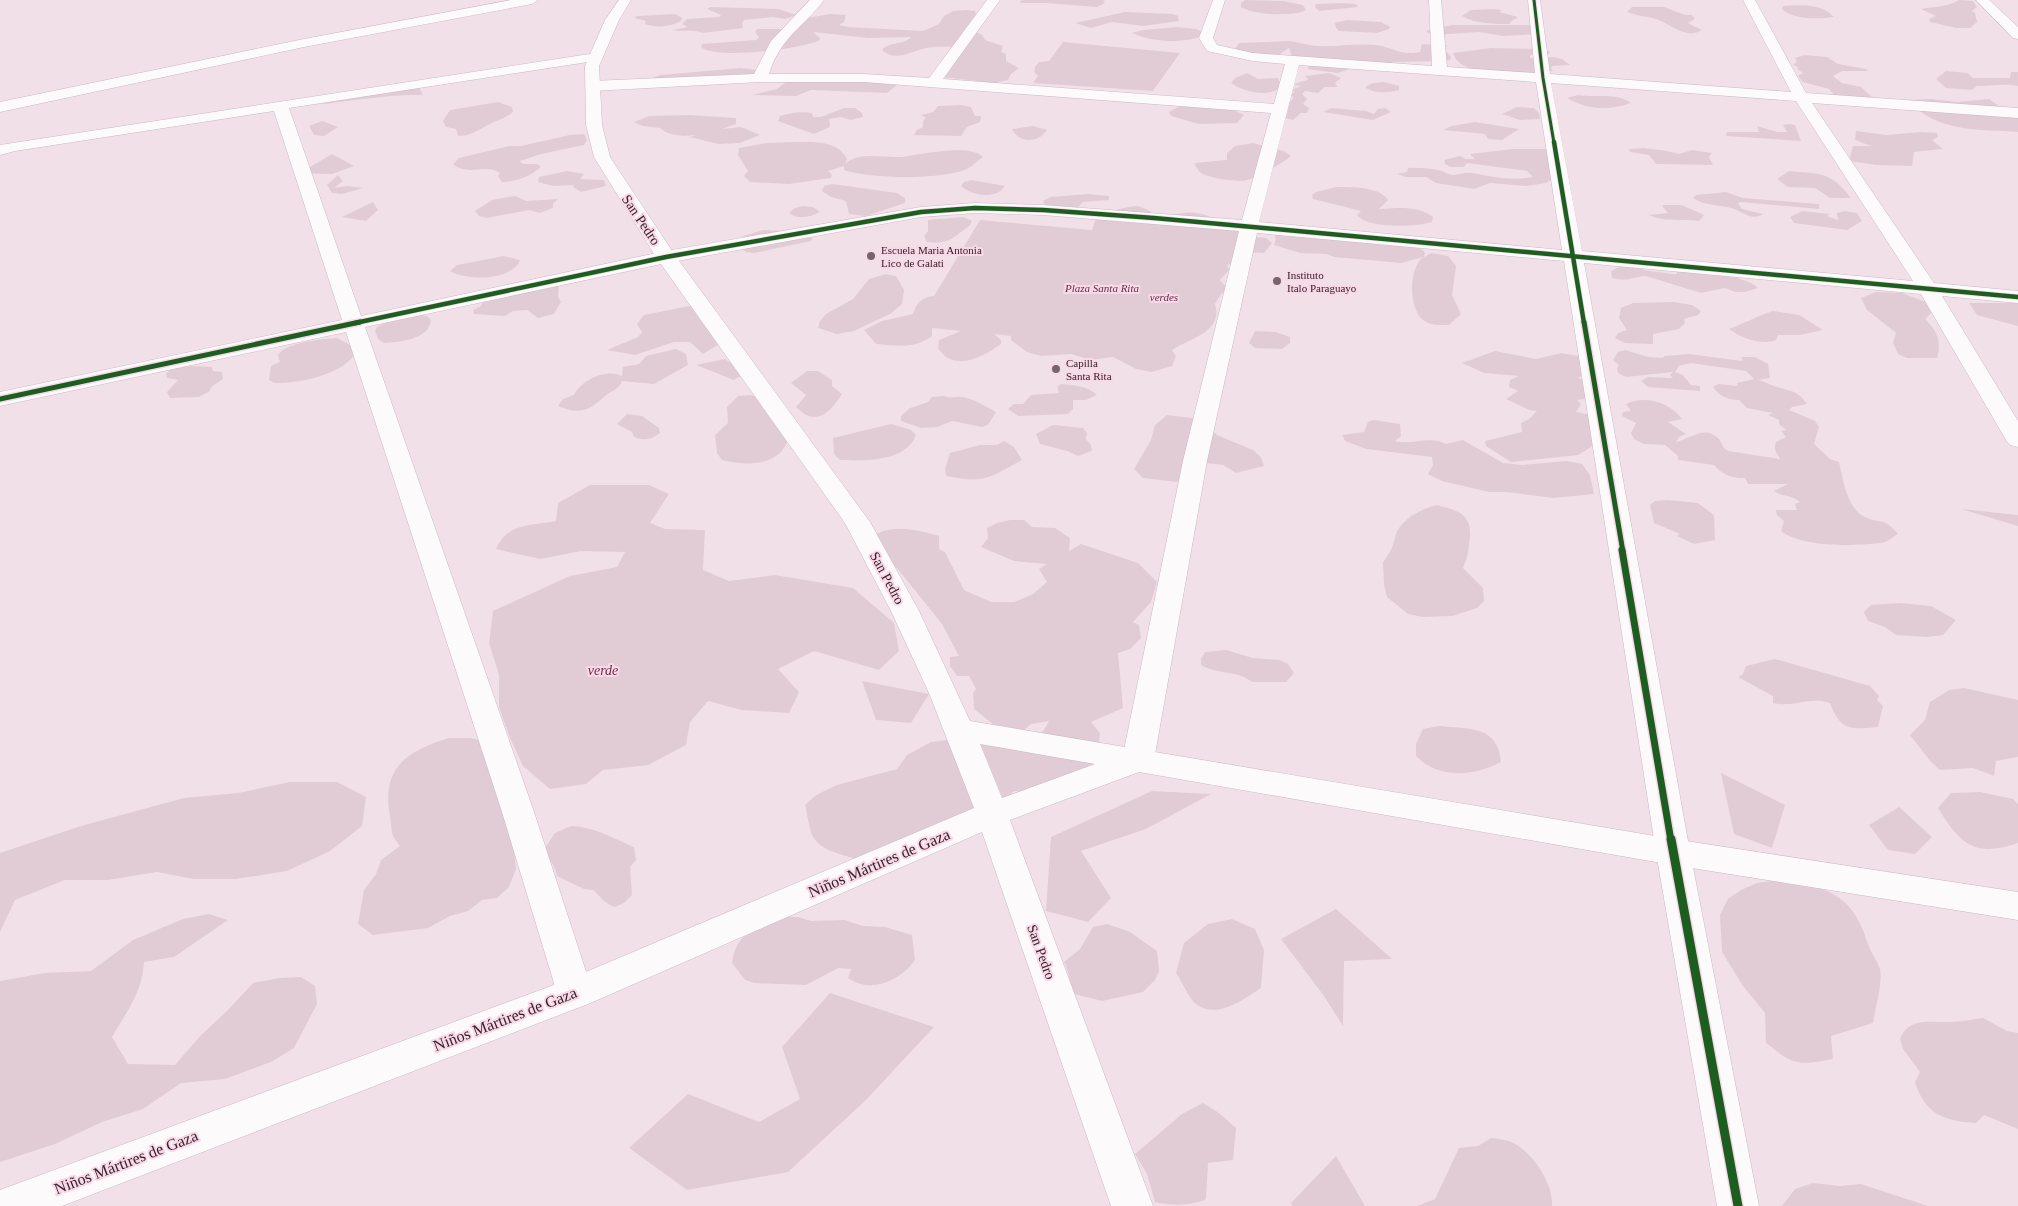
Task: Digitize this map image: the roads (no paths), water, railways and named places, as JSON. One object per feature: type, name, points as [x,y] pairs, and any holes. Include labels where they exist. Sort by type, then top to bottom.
[{"type":"street","points":[[0,107],[304,43],[532,0]]},
{"type":"street","name":"San Pedro","points":[[625,0],[612,20],[592,66],[594,125],[602,157],[622,192],[666,257],[857,522],[905,611],[944,693],[992,814],[1132,1206]]},
{"type":"street","points":[[760,78],[766,58],[779,38],[818,0]]},
{"type":"street","points":[[934,82],[994,0]]},
{"type":"street","points":[[1219,0],[1206,38],[1212,48],[1253,57],[2018,113]]},
{"type":"street","points":[[1435,0],[1440,70]]},
{"type":"street","points":[[1534,0],[1543,78],[1673,852],[1738,1206]]},
{"type":"street","points":[[1749,0],[1801,97],[1927,288],[2018,440]]},
{"type":"street","points":[[1982,0],[2017,34]]},
{"type":"street","points":[[0,150],[12,146],[596,58]]},
{"type":"street","points":[[1138,760],[1195,461],[1249,227],[1294,61]]},
{"type":"street","points":[[592,86],[760,78],[864,78],[1281,109]]},
{"type":"street","points":[[280,106],[518,812],[575,993]]},
{"type":"street","points":[[0,399],[666,257],[921,212],[975,208],[1043,210],[1249,227],[2018,297]]},
{"type":"street","points":[[959,730],[1673,852],[2018,906]]},
{"type":"street","name":"Niños Mártires de Gaza","points":[[10,1206],[575,993],[992,814],[1138,760]]},
{"type":"place","name":"Escuela Maria Antonia Lico de Galati","points":[[871,256]]},
{"type":"place","name":"Instituto Italo Paraguayo","points":[[1277,281]]},
{"type":"place","name":"Capilla Santa Rita","points":[[1056,369]]},
{"type":"park label","name":"Plaza Santa Rita","points":[[1102,288]]},
{"type":"park label","name":"verdes","points":[[1164,297]]},
{"type":"park label","name":"verde","points":[[603,670]]}]
